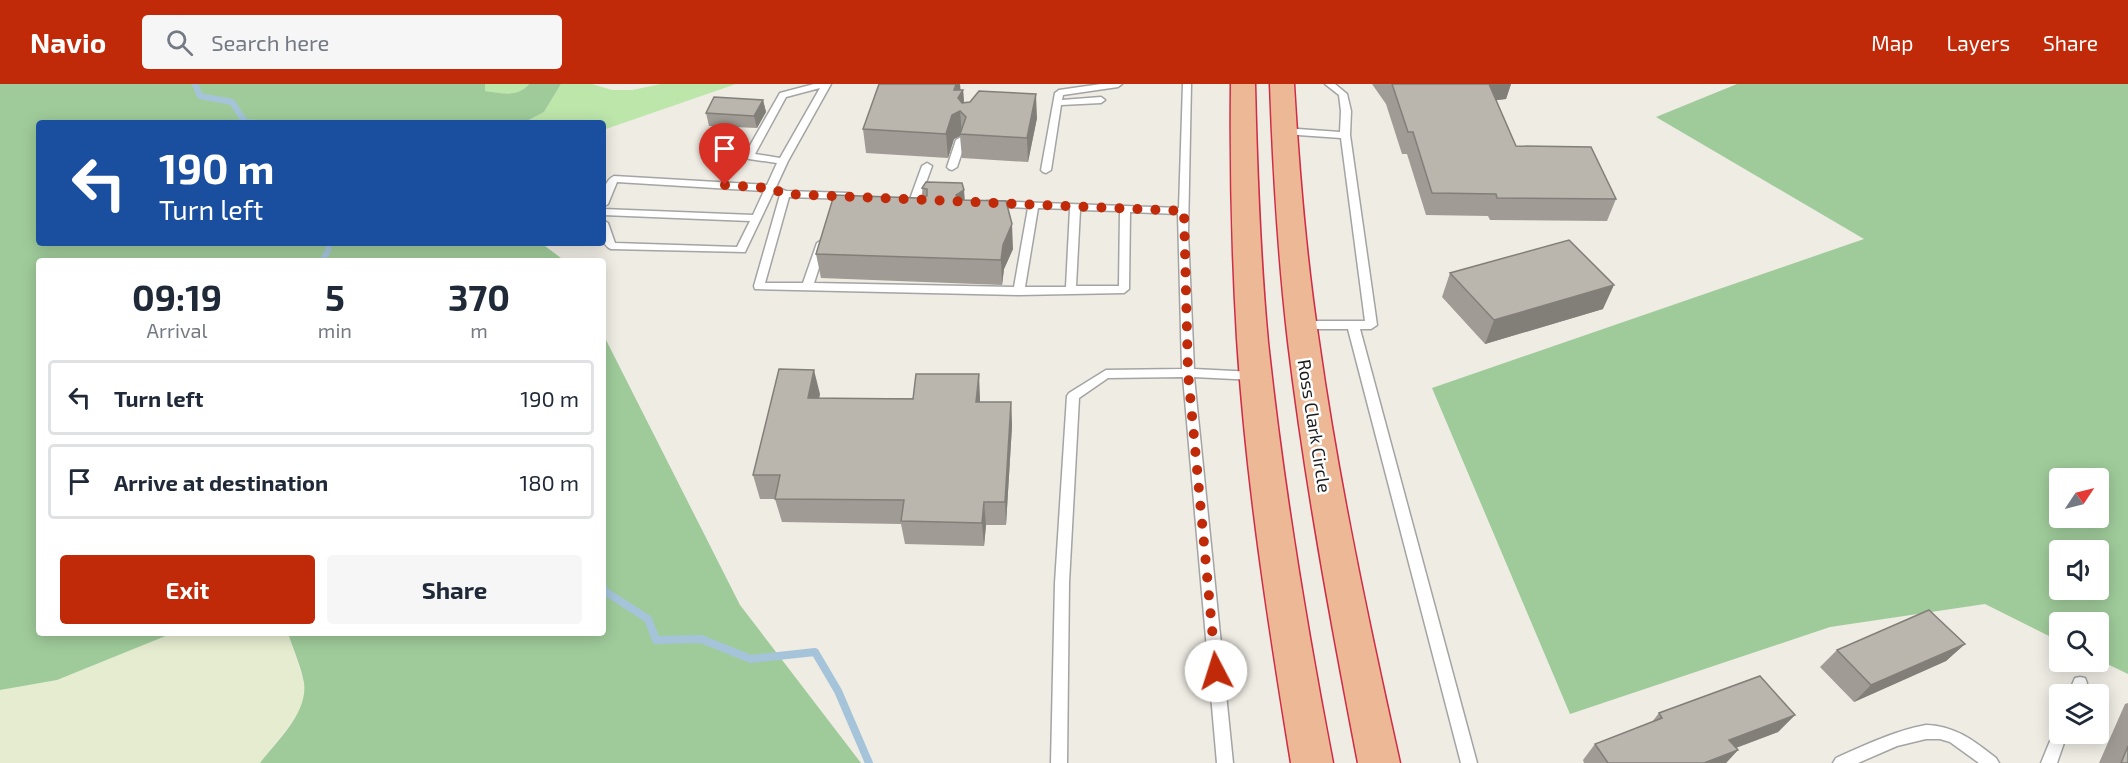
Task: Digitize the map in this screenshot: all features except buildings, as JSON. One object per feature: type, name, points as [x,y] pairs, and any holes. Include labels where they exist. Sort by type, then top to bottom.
[{"type":"highway","points":[[1243,84],[1244,230],[1254,376],[1277,552],[1312,763]]},
{"type":"highway","name":"Ross Clark Circle","points":[[1282,84],[1290,238],[1306,375],[1331,528],[1379,763]]},
{"type":"highway","points":[[1254,376],[1306,375]]},
{"type":"lane","points":[[783,161],[749,156],[783,95],[826,84]]},
{"type":"lane","points":[[606,232],[611,246],[741,250],[783,161],[826,84]]},
{"type":"lane","points":[[1046,170],[1059,98],[1068,84]]},
{"type":"lane","points":[[1059,98],[1118,84]]},
{"type":"lane","points":[[1187,84],[1184,211],[1188,373],[1225,763]]},
{"type":"lane","points":[[1299,325],[1371,325],[1345,135],[1346,111],[1343,94],[1329,84]]},
{"type":"lane","points":[[1059,98],[1101,100]]},
{"type":"lane","points":[[1284,131],[1345,135]]},
{"type":"lane","points":[[952,167],[961,140]]},
{"type":"lane","points":[[924,217],[909,216],[922,199],[927,166]]},
{"type":"lane","points":[[606,197],[614,179],[770,188],[785,194],[860,197]]},
{"type":"lane","points":[[785,194],[759,286],[1019,291],[1124,289],[1125,209]]},
{"type":"lane","points":[[834,207],[837,196]]},
{"type":"lane","points":[[906,198],[922,199]]},
{"type":"lane","points":[[981,202],[1184,211]]},
{"type":"lane","points":[[1019,291],[1033,205]]},
{"type":"lane","points":[[1071,289],[1075,206]]},
{"type":"lane","points":[[606,212],[756,218]]},
{"type":"lane","points":[[807,287],[826,230]]},
{"type":"lane","points":[[1353,325],[1468,763]]},
{"type":"lane","points":[[1059,763],[1062,583],[1073,396],[1106,374],[1188,373],[1254,376]]},
{"type":"lane","points":[[1841,763],[1907,736],[1933,730],[1956,737],[1991,763]]},
{"type":"lane","points":[[2049,763],[2056,744]]},
{"type":"green space","points":[[0,84],[485,84],[485,91],[508,94],[520,91],[529,84],[561,84],[544,112],[529,120],[36,120],[36,246],[545,246],[561,258],[36,258],[36,636],[166,636],[57,680],[0,690]]},
{"type":"green space","points":[[485,84],[529,84],[520,91],[508,94],[484,91]]},
{"type":"green space","points":[[561,84],[592,84],[612,90],[632,90],[661,84],[736,84],[606,129],[606,120],[529,120],[544,112]]},
{"type":"green space","points":[[1737,84],[2128,84],[2128,674],[2109,665],[2109,612],[2049,612],[2049,636],[1985,604],[1830,627],[1570,714],[1432,388],[1864,239],[1656,117]]},
{"type":"green space","points":[[606,340],[740,605],[861,763],[260,763],[290,726],[301,705],[304,683],[289,636],[606,636]]},
{"type":"green space","points":[[166,636],[289,636],[304,683],[304,699],[296,716],[260,763],[0,763],[0,690],[57,680]]},
{"type":"waterway","points":[[195,84],[200,96],[232,102],[244,120]]},
{"type":"waterway","points":[[324,258],[329,246]]},
{"type":"waterway","points":[[606,592],[648,619],[656,640],[701,639],[751,659],[815,652],[838,691],[869,763]]},
{"type":"route","points":[[725,185],[770,188],[785,194],[1184,211],[1188,373],[1216,671]]}]
